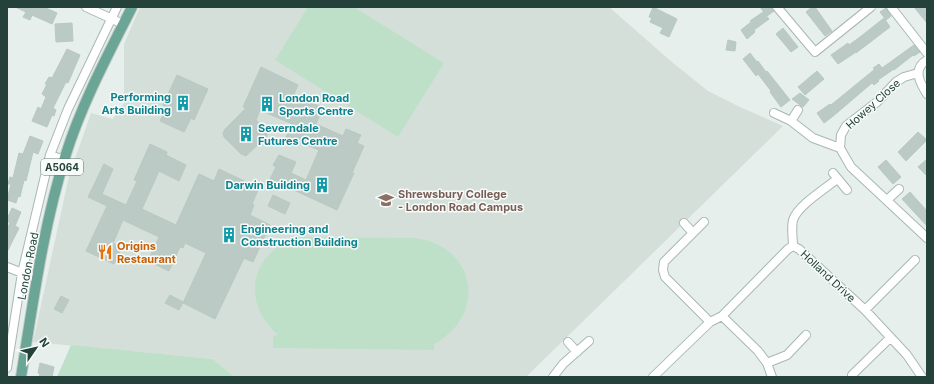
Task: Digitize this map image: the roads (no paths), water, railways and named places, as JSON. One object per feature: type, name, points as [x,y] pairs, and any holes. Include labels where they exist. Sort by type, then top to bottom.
[{"type":"main road","name":"London Road","points":[[21,377],[52,207],[64,160],[77,123],[132,7]]},
{"type":"street","points":[[86,7],[123,24]]},
{"type":"street","name":"London Road","points":[[7,368],[22,273],[50,154],[68,109],[117,7]]},
{"type":"street","points":[[777,7],[815,52],[871,7]]},
{"type":"street","points":[[891,7],[927,53]]},
{"type":"street","points":[[927,60],[923,62],[918,73],[920,82],[927,94]]},
{"type":"street","name":"Howey Close","points":[[840,148],[841,135],[846,126],[877,102],[896,82],[918,73]]},
{"type":"street","points":[[791,121],[798,110]]},
{"type":"street","points":[[774,113],[791,121],[813,138],[840,148],[851,167],[927,238]]},
{"type":"street","points":[[50,154],[64,160]]},
{"type":"street","points":[[793,246],[793,221],[804,206],[835,176],[847,190]]},
{"type":"street","points":[[887,200],[899,189]]},
{"type":"street","points":[[704,222],[664,262],[663,270],[665,277],[710,322]]},
{"type":"street","points":[[684,223],[693,233]]},
{"type":"street","name":"Holland Drive","points":[[653,377],[710,322],[722,316],[788,249],[793,246],[799,249],[865,310],[907,355],[922,377]]},
{"type":"street","points":[[865,310],[915,260]]},
{"type":"street","points":[[7,266],[38,279]]},
{"type":"street","points":[[722,316],[758,351],[768,363],[772,377]]},
{"type":"street","points":[[768,363],[787,355],[806,335]]},
{"type":"street","points":[[852,377],[852,375],[890,338]]},
{"type":"street","points":[[553,377],[563,364],[589,340]]},
{"type":"street","points":[[568,342],[577,352]]},
{"type":"place","name":"Performing Arts Building","points":[[183,103]]},
{"type":"place","name":"London Road Sports Centre","points":[[267,104]]},
{"type":"place","name":"Severndale Futures Centre","points":[[246,134]]},
{"type":"place","name":"Darwin Building","points":[[322,185]]},
{"type":"place","name":"Shrewsbury College - London Road Campus","points":[[386,200]]},
{"type":"place","name":"Engineering and Construction Building","points":[[229,235]]},
{"type":"place","name":"Origins Restaurant","points":[[105,252]]}]
